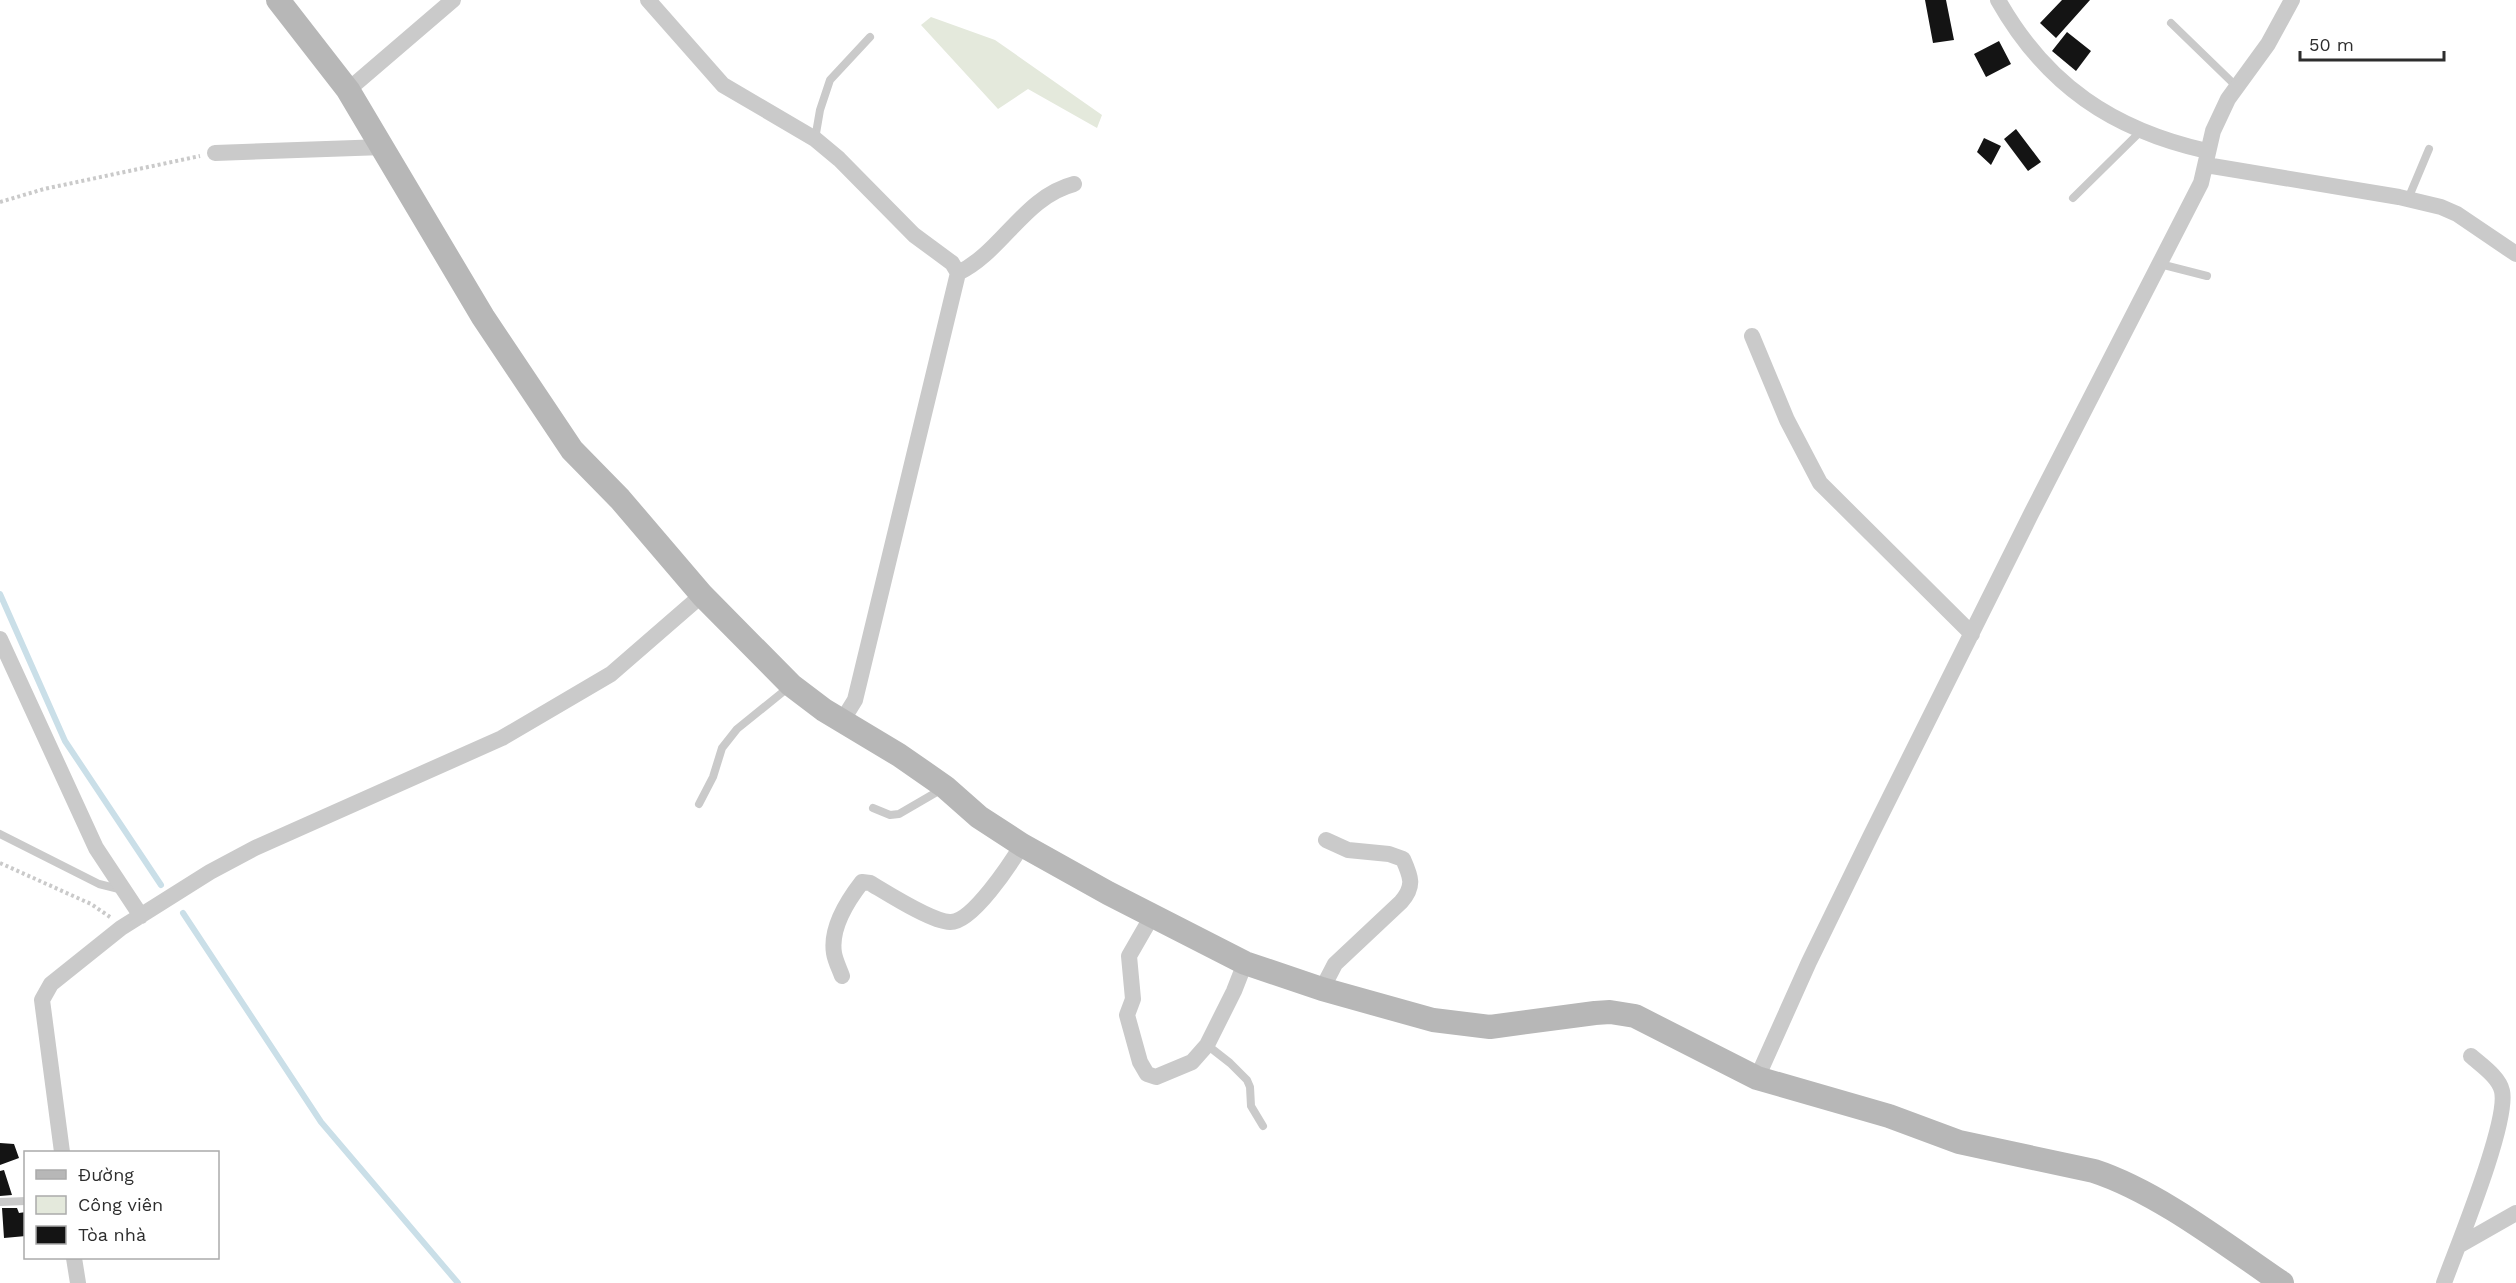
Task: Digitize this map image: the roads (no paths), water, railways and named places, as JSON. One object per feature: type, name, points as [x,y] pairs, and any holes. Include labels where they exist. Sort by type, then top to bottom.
[{"type":"street","points":[[278,0],[348,90],[384,147],[483,317],[572,450],[620,499],[702,595],[792,685],[842,721],[899,755],[945,787],[979,817],[1022,845],[1152,916],[1245,963],[1322,989],[1433,1020],[1490,1026],[1595,1013],[1624,1013],[1647,1021],[1757,1078],[1889,1116],[1959,1142],[2094,1171],[2130,1185],[2282,1283]]},
{"type":"street","points":[[348,90],[453,0]]},
{"type":"street","points":[[648,0],[723,85],[815,139],[839,159],[914,235],[952,263],[958,273],[855,700],[842,721]]},
{"type":"street","points":[[1998,0],[2011,24],[2048,68],[2092,106],[2141,131],[2180,145],[2206,158],[2441,207],[2457,214],[2516,254]]},
{"type":"street","points":[[1757,1078],[1809,962],[2135,309],[2201,183],[2213,131],[2228,99],[2268,44],[2292,0]]},
{"type":"street","points":[[215,153],[384,147]]},
{"type":"street","points":[[958,273],[974,265],[1018,219],[1057,188],[1074,184]]},
{"type":"street","points":[[1752,336],[1787,420],[1820,483],[1972,634]]},
{"type":"street","points":[[62,1151],[42,1000],[51,984],[121,928],[210,872],[255,848],[502,738],[612,674],[702,595]]},
{"type":"street","points":[[0,639],[96,848],[141,916]]},
{"type":"street","points":[[1322,989],[1335,964],[1409,893],[1412,880],[1403,859],[1389,854],[1348,850],[1326,840]]},
{"type":"street","points":[[842,976],[834,952],[835,929],[862,882],[870,883],[931,917],[948,923],[957,921],[972,910],[1011,863],[1022,845]]},
{"type":"street","points":[[1152,916],[1129,956],[1133,999],[1127,1016],[1140,1062],[1147,1074],[1156,1077],[1192,1062],[1207,1045],[1245,963]]},
{"type":"street","points":[[2444,1283],[2500,1123],[2502,1090],[2472,1056]]},
{"type":"street","points":[[2458,1246],[2516,1213]]},
{"type":"street","points":[[74,1259],[78,1283]]},
{"type":"lane","points":[[2170,23],[2237,87]]},
{"type":"lane","points":[[815,139],[820,110],[830,80],[870,37]]},
{"type":"lane","points":[[2073,198],[2141,131]]},
{"type":"lane","points":[[2408,199],[2429,149]]},
{"type":"lane","points":[[2160,264],[2207,276]]},
{"type":"lane","points":[[699,804],[713,777],[722,748],[737,729],[792,685]]},
{"type":"lane","points":[[873,808],[890,815],[899,814],[945,787]]},
{"type":"lane","points":[[0,834],[99,884],[123,890]]},
{"type":"lane","points":[[1207,1045],[1247,1080],[1250,1087],[1251,1106],[1263,1126]]},
{"type":"lane","points":[[0,1202],[24,1201]]},
{"type":"waterway","points":[[0,594],[65,741],[161,885]]},
{"type":"waterway","points":[[183,913],[321,1122],[458,1283]]}]
